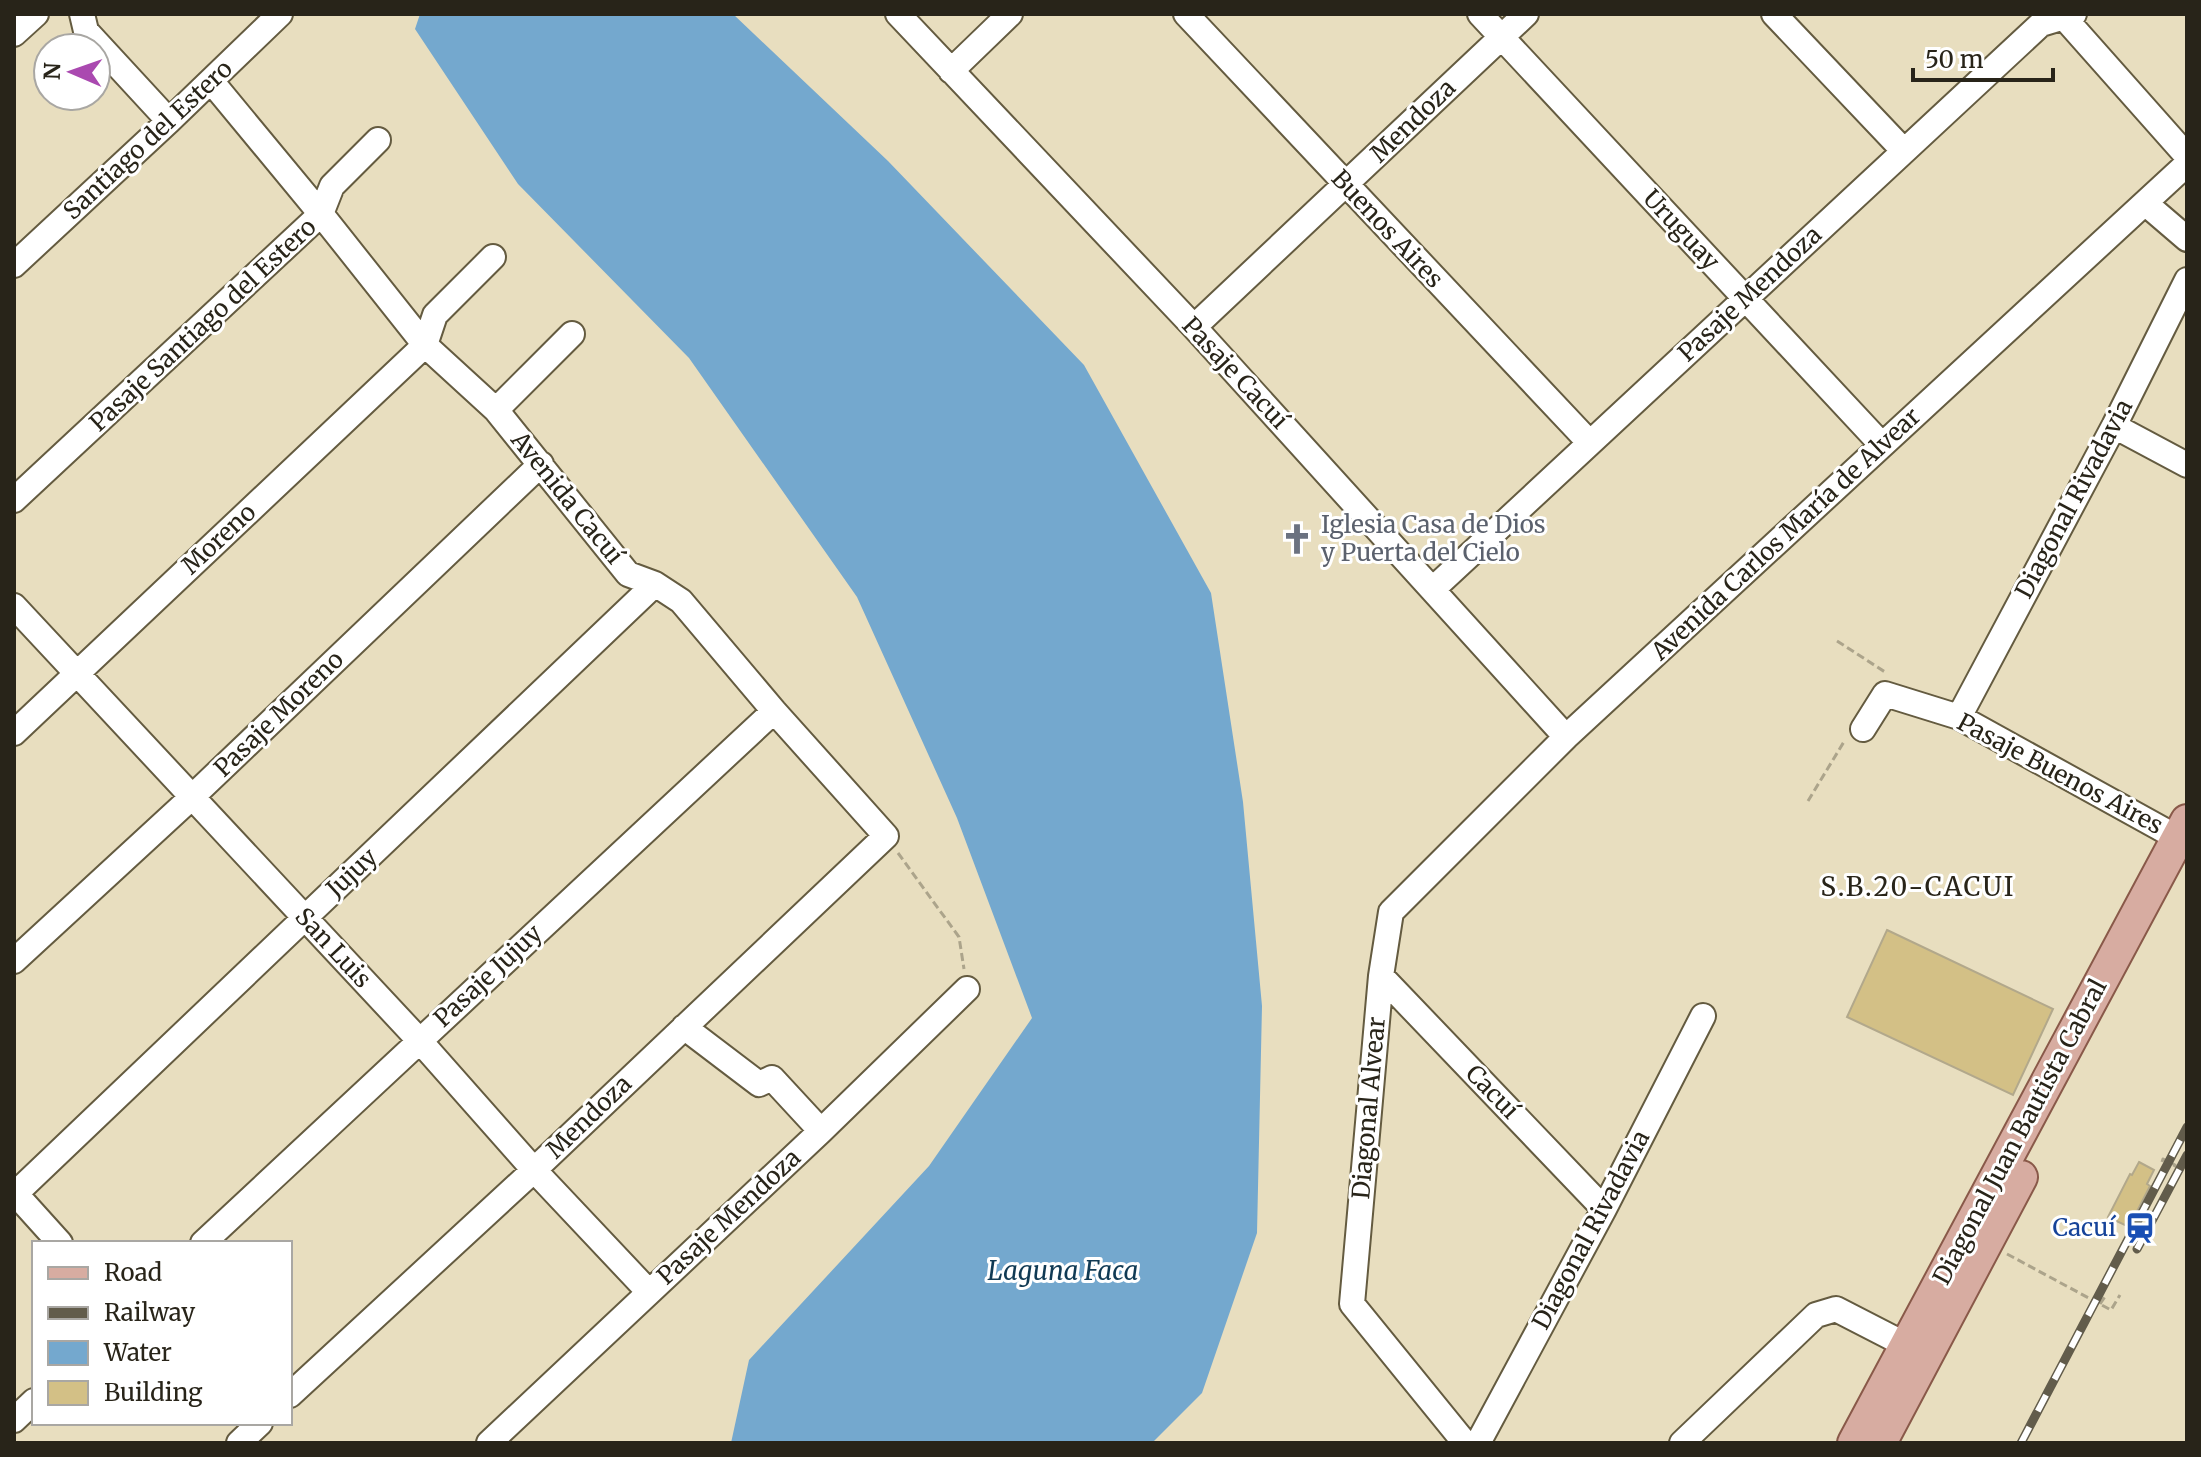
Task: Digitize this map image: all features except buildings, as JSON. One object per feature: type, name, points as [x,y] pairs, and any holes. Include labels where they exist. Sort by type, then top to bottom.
[{"type":"main road","name":"Diagonal Juan Bautista Cabral","points":[[1854,1443],[1921,1333],[2059,1082],[2185,841]]},
{"type":"main road","name":"Diagonal Juan Bautista Cabral","points":[[1880,1443],[1921,1333],[1986,1242],[2059,1082]]},
{"type":"street","points":[[14,34],[36,14]]},
{"type":"street","points":[[82,14],[86,31],[169,121]]},
{"type":"street","name":"Santiago del Estero","points":[[14,265],[280,14]]},
{"type":"street","name":"Pasaje Cacuí","points":[[898,14],[1194,327],[1566,737]]},
{"type":"street","points":[[951,71],[1010,14]]},
{"type":"street","name":"Buenos Aires","points":[[1186,14],[1589,442]]},
{"type":"street","name":"Uruguay","points":[[1480,14],[1882,445]]},
{"type":"street","name":"Mendoza","points":[[1194,327],[1526,14]]},
{"type":"street","points":[[1774,14],[1904,151]]},
{"type":"street","points":[[2066,15],[2187,156]]},
{"type":"street","name":"Pasaje Mendoza","points":[[1433,589],[2041,24],[2066,15]]},
{"type":"street","name":"Avenida Cacuí","points":[[211,81],[425,345],[496,410],[628,574],[655,584],[681,601],[886,836]]},
{"type":"street","name":"Pasaje Santiago del Estero","points":[[14,500],[321,214],[332,186],[378,140]]},
{"type":"street","name":"Avenida Carlos María de Alvear","points":[[1391,912],[1566,737],[2187,164]]},
{"type":"street","points":[[2145,203],[2187,239]]},
{"type":"street","points":[[425,345],[435,315],[493,257]]},
{"type":"street","name":"Diagonal Rivadavia","points":[[1959,717],[2114,426],[2187,280]]},
{"type":"street","points":[[496,410],[572,334]]},
{"type":"street","name":"Moreno","points":[[14,733],[425,345]]},
{"type":"street","points":[[2114,426],[2187,465]]},
{"type":"street","name":"Pasaje Moreno","points":[[14,961],[191,798],[541,464]]},
{"type":"street","name":"Jujuy","points":[[14,1194],[655,584]]},
{"type":"street","name":"San Luis","points":[[14,606],[649,1292]]},
{"type":"street","points":[[1863,729],[1885,694]]},
{"type":"street","name":"Pasaje Buenos Aires","points":[[1885,694],[1959,717],[2185,841]]},
{"type":"street","name":"Pasaje Jujuy","points":[[205,1241],[774,711]]},
{"type":"street","name":"Mendoza","points":[[292,1393],[534,1170],[886,836]]},
{"type":"street","name":"Diagonal Alvear","points":[[1391,912],[1381,976],[1352,1304],[1451,1437]]},
{"type":"street","name":"Cacuí","points":[[1381,976],[1604,1209]]},
{"type":"street","name":"Pasaje Mendoza","points":[[489,1443],[821,1131],[967,989]]},
{"type":"street","name":"Diagonal Rivadavia","points":[[1478,1443],[1703,1016]]},
{"type":"street","points":[[684,1027],[759,1084],[772,1078],[821,1131]]},
{"type":"street","points":[[14,1194],[58,1241]]},
{"type":"street","points":[[1682,1443],[1816,1315],[1836,1309],[1921,1333]]},
{"type":"street","points":[[14,1420],[32,1403]]},
{"type":"path","points":[[1837,641],[1893,677],[1885,694]]},
{"type":"path","points":[[1808,801],[1850,731],[1863,729]]},
{"type":"path","points":[[886,836],[959,937],[967,989]]},
{"type":"path","points":[[2162,1162],[2163,1159],[2174,1167]]},
{"type":"path","points":[[1986,1242],[2111,1310],[2120,1295]]},
{"type":"path","points":[[2100,1304],[2106,1295]]},
{"type":"water","name":"Laguna Faca","points":[[420,14],[733,14],[888,161],[1084,365],[1211,593],[1243,802],[1262,1006],[1257,1233],[1202,1393],[1152,1443],[731,1443],[749,1360],[929,1166],[1032,1018],[957,818],[857,597],[689,358],[518,184],[415,29]]},
{"type":"railway","points":[[2021,1443],[2187,1127]]},
{"type":"railway","points":[[2137,1249],[2187,1155]]},
{"type":"place","name":"Iglesia Casa de Dios y Puerta del Cielo","points":[[1297,539]]},
{"type":"place","name":"Cacuí","points":[[2140,1228]]},
{"type":"district","name":"S.B.20-CACUI","points":[[1918,887]]}]
